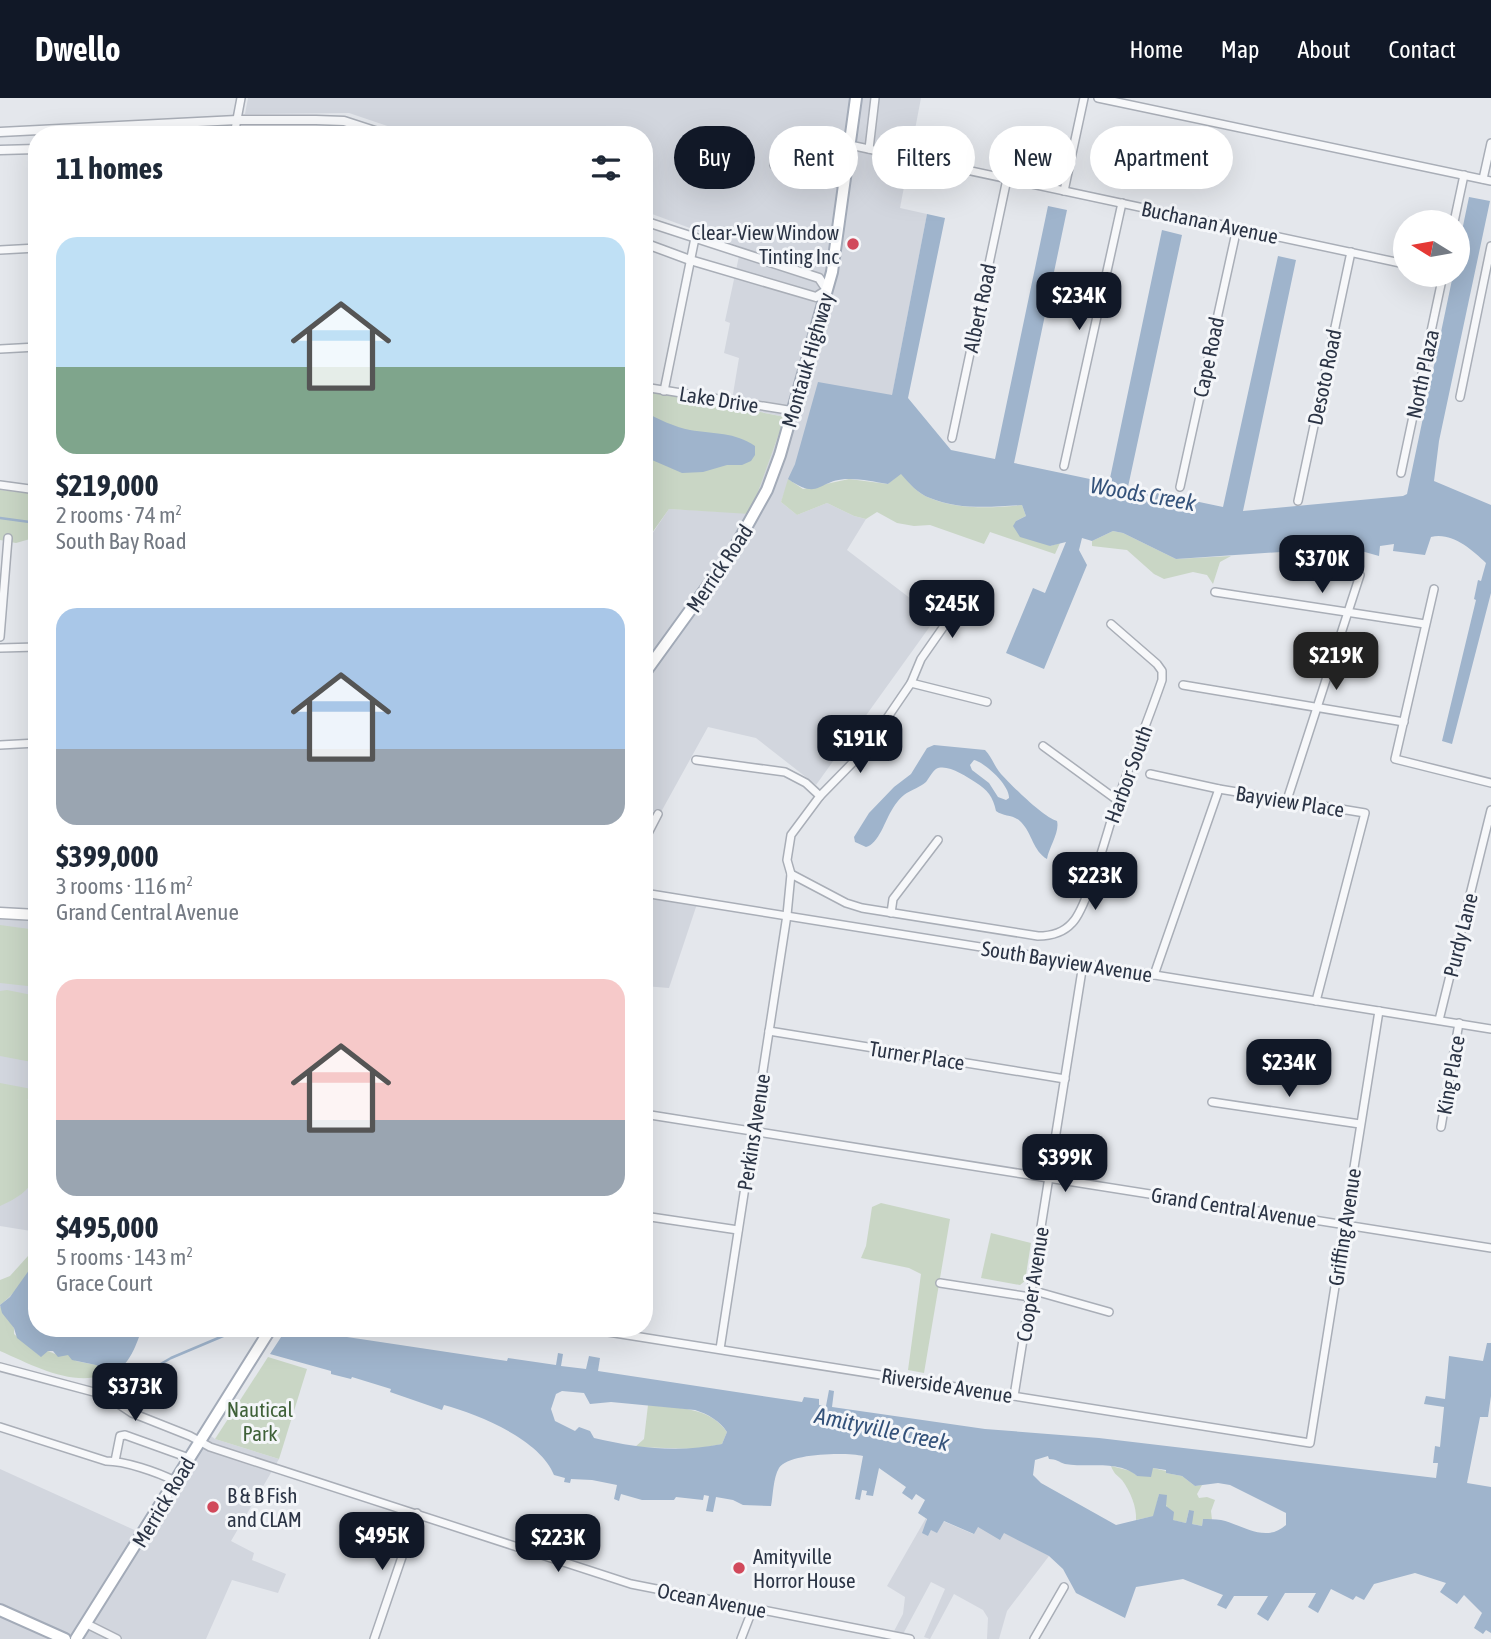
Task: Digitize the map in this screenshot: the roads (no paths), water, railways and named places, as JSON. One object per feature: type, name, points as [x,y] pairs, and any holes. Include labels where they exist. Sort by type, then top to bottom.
[{"type":"main road","name":"Montauk Highway","points":[[852,126],[856,98]]},
{"type":"main road","name":"Montauk Highway","points":[[780,455],[827,290],[844,189]]},
{"type":"main road","name":"Merrick Road","points":[[653,661],[739,542],[767,490],[780,455]]},
{"type":"main road","points":[[0,913],[28,915]]},
{"type":"main road","name":"Merrick Road","points":[[76,1639],[265,1337]]},
{"type":"main road","points":[[0,1610],[65,1639]]},
{"type":"street","points":[[236,126],[241,98]]},
{"type":"street","points":[[869,149],[875,98]]},
{"type":"street","points":[[1064,191],[1084,98]]},
{"type":"street","points":[[1097,98],[1487,180],[1491,143]]},
{"type":"street","points":[[118,126],[237,120],[344,121],[359,126]]},
{"type":"street","points":[[0,132],[28,131]]},
{"type":"street","name":"Buchanan Avenue","points":[[858,147],[989,175]]},
{"type":"street","points":[[0,150],[28,149]]},
{"type":"street","points":[[1457,210],[1464,175]]},
{"type":"street","name":"Albert Road","points":[[952,438],[1005,189]]},
{"type":"street","name":"Buchanan Avenue","points":[[1054,189],[1393,261]]},
{"type":"street","points":[[1064,466],[1122,203]]},
{"type":"street","points":[[653,224],[819,278],[827,290],[816,297],[653,246]]},
{"type":"street","name":"Cape Road","points":[[1180,487],[1237,228]]},
{"type":"street","points":[[664,391],[695,238]]},
{"type":"street","points":[[1460,397],[1491,246]]},
{"type":"street","points":[[0,250],[28,248]]},
{"type":"street","name":"Desoto Road","points":[[1298,501],[1351,252]]},
{"type":"street","name":"North Plaza","points":[[1401,473],[1440,287]]},
{"type":"street","points":[[0,348],[28,347]]},
{"type":"street","name":"Lake Drive","points":[[653,389],[794,411]]},
{"type":"street","points":[[0,485],[28,489]]},
{"type":"street","points":[[0,637],[8,538]]},
{"type":"street","points":[[1287,800],[1360,575]]},
{"type":"street","points":[[920,584],[957,609]]},
{"type":"street","name":"Perkins Avenue","points":[[720,1349],[787,915],[791,874],[787,860],[791,835],[820,796],[866,749],[911,683],[921,659],[972,586]]},
{"type":"street","points":[[1434,589],[1395,759],[1491,783]]},
{"type":"street","points":[[1216,592],[1425,624]]},
{"type":"street","name":"Harbor South","points":[[791,874],[846,903],[891,913],[1038,936],[1050,936],[1063,931],[1078,915],[1117,800],[1162,681],[1162,671],[1157,664],[1111,624]]},
{"type":"street","points":[[0,648],[28,647]]},
{"type":"street","points":[[911,683],[987,702]]},
{"type":"street","points":[[1183,685],[1404,722]]},
{"type":"street","points":[[0,744],[28,743]]},
{"type":"street","points":[[1043,746],[1117,800]]},
{"type":"street","points":[[696,760],[785,772],[806,783],[820,796]]},
{"type":"street","name":"Bayview Place","points":[[1150,774],[1219,789],[1364,813],[1316,1001]]},
{"type":"street","points":[[1154,975],[1219,789]]},
{"type":"street","name":"Purdy Lane","points":[[1439,1020],[1491,810]]},
{"type":"street","points":[[653,824],[658,814]]},
{"type":"street","points":[[891,913],[893,899],[938,840]]},
{"type":"street","name":"South Bayview Avenue","points":[[653,893],[1491,1029]]},
{"type":"street","name":"Cooper Avenue","points":[[1014,1396],[1083,964]]},
{"type":"street","name":"Griffing Avenue","points":[[1310,1443],[1379,1011]]},
{"type":"street","name":"King Place","points":[[1441,1127],[1459,1023]]},
{"type":"street","name":"Turner Place","points":[[769,1031],[1065,1079]]},
{"type":"street","points":[[1212,1102],[1360,1124]]},
{"type":"street","name":"Grand Central Avenue","points":[[653,1115],[1491,1248]]},
{"type":"street","points":[[653,1217],[738,1230]]},
{"type":"street","points":[[940,1283],[1031,1294],[1109,1312]]},
{"type":"street","name":"Riverside Avenue","points":[[642,1337],[1310,1443]]},
{"type":"street","name":"Ocean Avenue","points":[[0,1367],[105,1395],[132,1413],[214,1448],[631,1584],[910,1639]]},
{"type":"street","points":[[0,1427],[106,1461],[159,1473],[175,1481]]},
{"type":"street","points":[[115,1461],[118,1440],[125,1435],[189,1458]]},
{"type":"street","points":[[374,1639],[417,1513]]},
{"type":"street","points":[[1034,1639],[1064,1587]]},
{"type":"street","points":[[741,1639],[753,1608]]},
{"type":"street","points":[[85,1623],[117,1639]]},
{"type":"water","points":[[1469,197],[1490,201],[1439,441],[1434,481],[1491,505],[1491,593],[1452,744],[1442,741],[1476,600],[1478,580],[1481,581],[1486,563],[1454,539],[1431,537],[1425,555],[1393,551],[1394,544],[1380,546],[1379,556],[1347,547],[1327,545],[1325,549],[1176,559],[1123,533],[1113,531],[1092,541],[1082,538],[1079,550],[1087,565],[1044,669],[1006,653],[1033,588],[1045,593],[1066,542],[1050,546],[1020,537],[1013,526],[1016,521],[1026,516],[1022,505],[975,507],[941,502],[922,494],[901,474],[888,484],[849,479],[813,489],[799,486],[788,479],[795,464],[818,382],[892,395],[927,214],[945,218],[908,398],[951,450],[995,459],[1048,206],[1067,210],[1014,463],[1109,483],[1162,230],[1182,235],[1128,487],[1223,507],[1278,256],[1296,260],[1243,511],[1403,496],[1407,494],[1450,287],[1470,287],[1470,210],[1466,210]]},
{"type":"water","points":[[653,416],[684,429],[724,434],[755,446],[755,455],[751,461],[742,465],[682,473],[653,460]]},
{"type":"water","points":[[934,745],[985,750],[1012,786],[1036,808],[1057,821],[1057,830],[1047,859],[1042,856],[1021,822],[996,811],[989,794],[983,788],[961,774],[945,768],[936,769],[926,782],[901,797],[871,845],[866,847],[855,842],[854,837],[869,813],[911,774],[927,748]],"holes":[[[974,760],[1002,781],[1009,798],[1006,800],[998,797],[989,783],[972,770],[970,765]]]},
{"type":"water","points":[[28,1272],[28,1337],[139,1337],[138,1341],[124,1365],[113,1373],[96,1365],[72,1360],[68,1355],[58,1357],[53,1351],[48,1351],[41,1357],[17,1338],[14,1328],[2,1313],[0,1305],[10,1297]]},
{"type":"water","points":[[281,1337],[347,1337],[507,1361],[508,1358],[556,1365],[558,1353],[563,1354],[561,1366],[586,1369],[589,1356],[600,1358],[598,1371],[802,1402],[804,1397],[819,1399],[819,1405],[826,1406],[829,1390],[834,1391],[832,1407],[985,1429],[1099,1438],[1436,1478],[1438,1463],[1433,1463],[1435,1446],[1440,1447],[1444,1407],[1424,1404],[1426,1396],[1445,1399],[1449,1356],[1483,1361],[1487,1343],[1491,1343],[1491,1396],[1488,1417],[1480,1417],[1467,1483],[1491,1487],[1491,1633],[1486,1630],[1483,1634],[1474,1628],[1482,1613],[1464,1595],[1457,1604],[1440,1592],[1446,1583],[1415,1573],[1374,1584],[1364,1600],[1356,1596],[1353,1600],[1331,1589],[1318,1613],[1308,1607],[1316,1593],[1285,1593],[1268,1621],[1257,1614],[1268,1596],[1234,1596],[1226,1609],[1217,1605],[1223,1595],[1183,1579],[1136,1587],[1125,1618],[1076,1593],[1063,1569],[1049,1556],[1004,1533],[1000,1540],[978,1527],[974,1534],[944,1521],[937,1533],[931,1530],[928,1536],[922,1533],[927,1519],[918,1513],[925,1500],[916,1494],[912,1500],[902,1493],[906,1487],[879,1468],[873,1496],[866,1495],[867,1491],[862,1490],[860,1500],[855,1499],[863,1456],[818,1455],[785,1463],[779,1468],[776,1477],[771,1506],[743,1505],[716,1497],[713,1512],[706,1511],[709,1496],[704,1495],[703,1500],[676,1497],[674,1500],[642,1500],[621,1494],[619,1501],[614,1499],[617,1485],[592,1480],[571,1479],[570,1483],[564,1482],[565,1478],[554,1475],[547,1462],[536,1451],[507,1430],[490,1422],[444,1405],[442,1410],[390,1392],[391,1389],[352,1377],[351,1379],[331,1374],[331,1371],[270,1354]],"holes":[[[562,1391],[584,1393],[590,1404],[611,1402],[695,1410],[713,1418],[727,1432],[722,1444],[674,1449],[642,1447],[594,1438],[590,1431],[579,1427],[575,1431],[555,1421],[551,1409],[556,1394]],[[1048,1456],[1049,1459],[1065,1464],[1121,1468],[1137,1476],[1151,1477],[1153,1468],[1166,1470],[1166,1473],[1182,1476],[1195,1486],[1218,1483],[1230,1485],[1286,1513],[1286,1525],[1270,1533],[1253,1531],[1217,1519],[1203,1519],[1202,1526],[1192,1524],[1194,1511],[1189,1510],[1186,1523],[1173,1520],[1174,1512],[1166,1506],[1167,1495],[1159,1494],[1153,1516],[1116,1525],[1041,1483],[1033,1475],[1035,1460]]]},
{"type":"waterway","name":"Woods Creek","points":[[0,518],[28,522]]},
{"type":"waterway","name":"Amityville Creek","points":[[120,1369],[140,1376],[171,1358],[221,1337]]},
{"type":"place","name":"Clear-View Window Tinting Inc","points":[[853,244]]},
{"type":"place","name":"B & B Fish and CLAM","points":[[213,1507]]},
{"type":"place","name":"Amityville Horror House","points":[[739,1568]]},
{"type":"park label","name":"Nautical Park","points":[[260,1421]]}]
